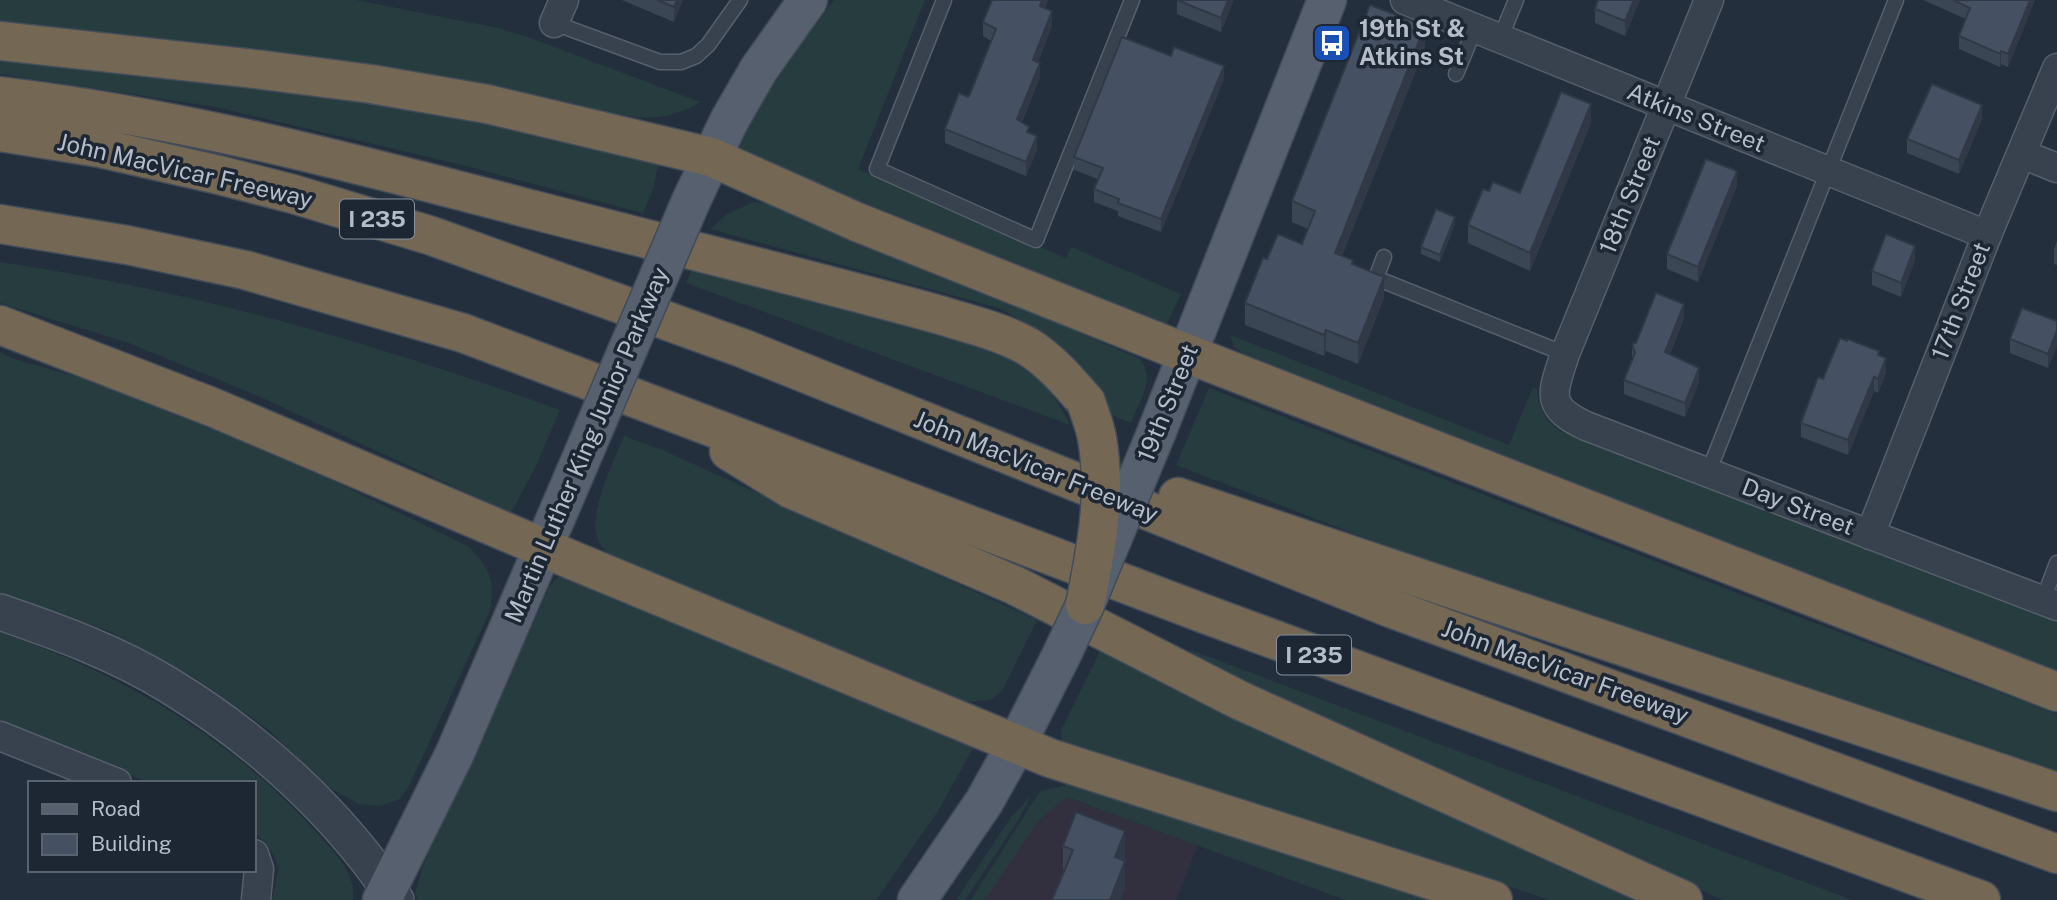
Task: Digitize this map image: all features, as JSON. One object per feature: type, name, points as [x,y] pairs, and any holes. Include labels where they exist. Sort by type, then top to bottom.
[{"type":"highway","points":[[0,41],[371,84],[487,104],[711,158],[857,222],[1188,354],[2057,692]]},
{"type":"highway","points":[[0,96],[60,103],[151,119],[335,159],[940,315],[995,332],[1027,346],[1059,371],[1086,402],[1097,437],[1101,477],[1099,530],[1085,605]]},
{"type":"highway","name":"John MacVicar Freeway","points":[[0,132],[100,148],[219,175],[432,236],[742,348],[1393,609],[2057,854]]},
{"type":"highway","name":"I 235","points":[[0,224],[127,245],[245,270],[463,333],[1269,638],[1981,900]]},
{"type":"highway","points":[[0,325],[212,407],[1016,745],[1493,900]]},
{"type":"highway","points":[[742,348],[1496,605],[2057,792]]},
{"type":"highway","points":[[649,403],[791,489],[1014,585],[1239,700],[1683,900]]},
{"type":"main road","name":"Martin Luther King Junior Parkway","points":[[388,896],[455,753],[711,158],[759,69],[808,0]]},
{"type":"main road","name":"19th Street","points":[[916,900],[984,802],[1016,745],[1085,605],[1188,354],[1327,0]]},
{"type":"street","name":"Atkins Street","points":[[1405,0],[1987,236]]},
{"type":"street","name":"18th Street","points":[[1553,391],[1565,354],[1709,0]]},
{"type":"street","name":"17th Street","points":[[1870,535],[1987,236],[2057,68]]},
{"type":"street","points":[[2022,154],[2057,168]]},
{"type":"street","name":"Day Street","points":[[1553,391],[1558,406],[1570,418],[2050,603]]},
{"type":"street","points":[[0,612],[80,641],[129,664],[170,686],[219,719],[252,744],[305,792],[366,858],[388,896]]},
{"type":"street","points":[[0,736],[112,781]]},
{"type":"street","points":[[256,860],[259,869],[256,900]]},
{"type":"lane","points":[[559,11],[660,62],[681,62],[696,56],[708,45],[740,0]]},
{"type":"lane","points":[[944,0],[877,169],[1036,240],[1132,0]]},
{"type":"lane","points":[[1500,38],[1516,0]]},
{"type":"lane","points":[[1708,473],[1896,0]]},
{"type":"lane","points":[[1456,74],[1475,28]]},
{"type":"lane","points":[[1384,257],[1376,278],[1565,354]]},
{"type":"lane","points":[[2050,603],[2057,563]]},
{"type":"shaded area","points":[[1066,797],[1198,845],[1176,900],[985,900],[1039,820]]},
{"type":"green space","points":[[0,0],[356,0],[498,28],[700,102],[669,115],[636,117],[0,27]]},
{"type":"green space","points":[[834,0],[925,0],[858,169],[1066,258],[1071,247],[1181,294],[1166,326],[1146,324],[737,149],[751,120],[800,43]]},
{"type":"green space","points":[[0,58],[374,99],[556,132],[658,164],[654,187],[643,213],[454,163],[216,107],[0,74]]},
{"type":"green space","points":[[753,202],[781,205],[1138,358],[1144,365],[1147,380],[1131,423],[1106,413],[1074,362],[1041,332],[999,308],[710,229],[726,215]]},
{"type":"green space","points":[[0,262],[142,288],[283,322],[423,363],[560,410],[536,466],[511,513],[258,396],[129,343],[0,303]]},
{"type":"green space","points":[[692,269],[992,347],[1019,362],[1038,378],[1055,398],[1070,425],[686,283]]},
{"type":"green space","points":[[1230,335],[1509,445],[1533,387],[1537,389],[1543,413],[1560,431],[2057,621],[2057,671],[1743,554],[1253,363],[1234,346]]},
{"type":"green space","points":[[0,352],[14,359],[119,389],[329,479],[468,546],[489,575],[492,591],[490,611],[409,786],[400,799],[380,806],[359,804],[326,786],[269,730],[195,678],[109,631],[0,593]]},
{"type":"green space","points":[[1209,388],[1804,619],[2057,714],[2057,771],[1527,596],[1360,536],[1176,465]]},
{"type":"green space","points":[[624,436],[665,451],[1037,620],[1002,691],[990,700],[964,702],[619,562],[602,547],[597,536],[596,523],[607,476]]},
{"type":"green space","points":[[558,577],[575,579],[975,745],[938,811],[876,900],[418,900],[415,893],[423,865],[550,586]]},
{"type":"green space","points":[[0,632],[89,667],[131,688],[210,738],[247,766],[330,847],[348,872],[353,900],[272,900],[279,868],[273,854],[256,833],[256,781],[145,781],[0,722]]},
{"type":"green space","points":[[1101,649],[1652,900],[1551,900],[1063,746],[1061,731]]},
{"type":"green space","points":[[1191,650],[1852,900],[1723,900],[1187,657]]},
{"type":"green space","points":[[1072,784],[1453,900],[1345,900],[1067,797],[1039,820],[985,900],[971,900],[1040,791]]},
{"type":"green space","points":[[1031,796],[1017,822],[965,900],[956,900],[1011,817]]},
{"type":"building","points":[[657,0],[677,0],[674,7]]},
{"type":"building","points":[[992,0],[1042,0],[1040,6],[1052,11],[1033,60],[1040,63],[1017,119],[1029,127],[1027,132],[1037,136],[1026,162],[945,129],[959,93],[968,97],[970,94],[996,29],[983,22]]},
{"type":"building","points":[[1177,0],[1228,0],[1221,18]]},
{"type":"building","points":[[1598,0],[1634,0],[1625,21],[1595,9]]},
{"type":"building","points":[[1953,0],[2030,0],[2008,54],[2001,51],[2000,54],[1959,36],[1970,8]]},
{"type":"building","points":[[1370,5],[1425,26],[1335,253],[1353,260],[1352,264],[1384,277],[1358,343],[1326,330],[1324,335],[1245,303],[1263,258],[1267,259],[1278,234],[1302,244],[1315,211],[1292,201]]},
{"type":"building","points":[[1122,37],[1171,56],[1174,47],[1224,66],[1161,219],[1118,203],[1119,199],[1094,189],[1103,168],[1074,157]]},
{"type":"building","points":[[1932,84],[1982,105],[1959,160],[1907,139]]},
{"type":"building","points":[[1561,92],[1591,104],[1530,253],[1468,225],[1483,189],[1489,191],[1493,182],[1520,193]]},
{"type":"building","points":[[1706,159],[1737,171],[1698,267],[1667,254]]},
{"type":"building","points":[[1436,209],[1455,217],[1440,255],[1421,247]]},
{"type":"building","points":[[1886,234],[1915,246],[1901,283],[1872,271]]},
{"type":"building","points":[[1656,293],[1684,304],[1665,352],[1699,368],[1685,403],[1624,380],[1635,353],[1632,344],[1636,343]]},
{"type":"building","points":[[2022,308],[2057,321],[2057,330],[2048,354],[2010,339]]},
{"type":"building","points":[[1840,338],[1879,351],[1878,355],[1886,358],[1878,379],[1874,377],[1848,440],[1801,423],[1818,377],[1823,379]]},
{"type":"building","points":[[1076,812],[1125,831],[1115,857],[1125,861],[1110,900],[1052,900],[1073,850],[1063,846]]},
{"type":"place","name":"19th St & Atkins St","points":[[1332,43]]}]
